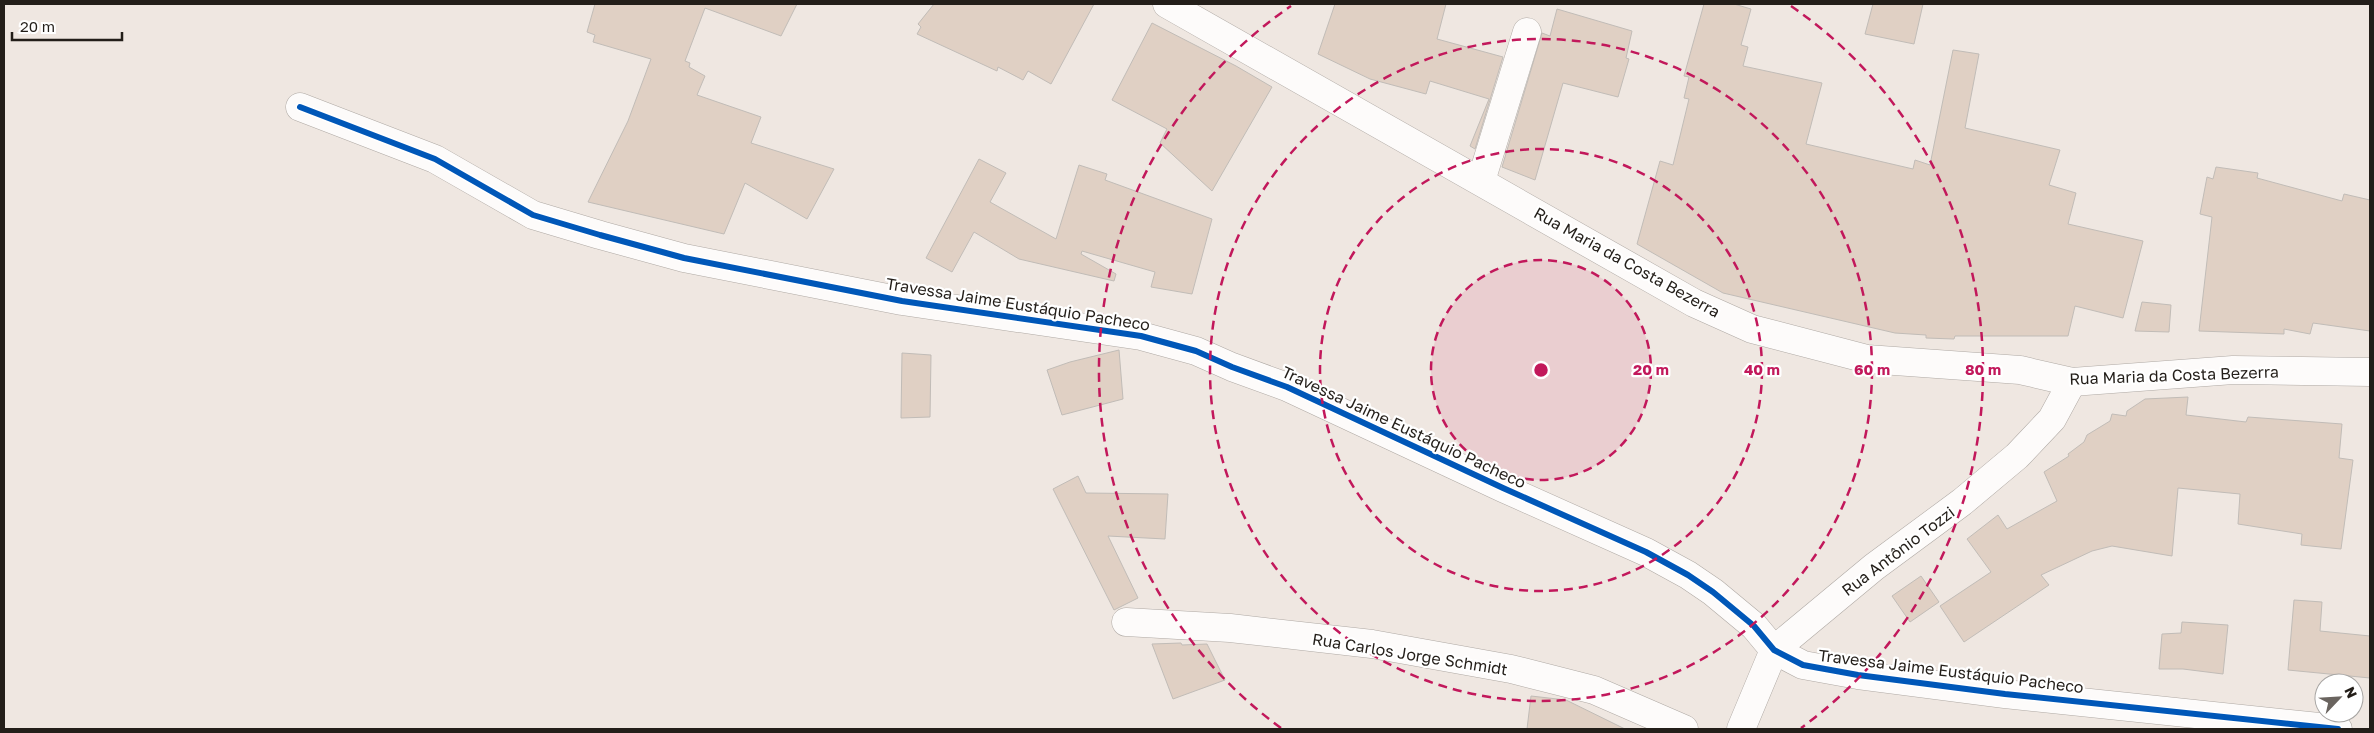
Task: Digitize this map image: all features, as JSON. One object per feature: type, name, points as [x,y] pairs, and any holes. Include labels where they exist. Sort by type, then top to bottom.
[{"type":"street","name":"Rua Maria da Costa Bezerra","points":[[1168,4],[1694,303],[1752,330],[1867,359],[2020,370],[2072,382],[2233,370],[2370,372]]},
{"type":"street","points":[[1481,181],[1527,32]]},
{"type":"street","name":"Travessa Jaime Eustáquio Pacheco","points":[[300,107],[436,159],[533,215],[684,258],[893,299],[1141,336],[1196,351],[1232,367],[1288,387],[1503,488],[1646,552],[1688,575],[1713,592],[1754,626],[1774,650],[1803,665],[1858,675],[2005,694],[2338,729]]},
{"type":"street","name":"Rua Antônio Tozzi","points":[[1741,729],[1774,650],[1874,567],[1962,502],[2017,456],[2052,419],[2072,382]]},
{"type":"street","name":"Rua Carlos Jorge Schmidt","points":[[1126,622],[1230,628],[1391,647],[1511,669],[1594,690],[1657,723],[1684,729]]},
{"type":"building","points":[[595,4],[797,4],[781,36],[705,8],[685,61],[690,63],[689,67],[705,76],[697,95],[761,117],[751,143],[834,169],[807,219],[745,183],[724,234],[588,202],[628,121],[651,59],[593,42],[595,35],[587,32]]},
{"type":"building","points":[[934,4],[1094,4],[1051,84],[1028,71],[1023,80],[998,67],[997,71],[917,34],[921,27],[918,24]]},
{"type":"building","points":[[1335,4],[1446,4],[1437,39],[1503,57],[1475,149],[1470,146],[1489,99],[1430,81],[1426,94],[1370,79],[1318,54]]},
{"type":"building","points":[[1704,4],[1734,4],[1751,9],[1741,45],[1748,47],[1743,66],[1822,83],[1806,144],[1913,169],[1915,160],[1930,165],[1953,50],[1979,54],[1965,128],[2060,150],[2049,185],[2076,193],[2068,224],[2143,241],[2123,318],[2075,306],[2068,336],[1955,336],[1954,339],[1926,338],[1926,335],[1895,333],[1723,293],[1637,244],[1660,161],[1673,165],[1689,99],[1684,98],[1689,77],[1684,76]]},
{"type":"building","points":[[1873,4],[1923,4],[1914,44],[1865,34]]},
{"type":"building","points":[[1557,9],[1632,31],[1626,58],[1629,59],[1618,97],[1563,83],[1535,180],[1502,167],[1542,33],[1550,36]]},
{"type":"building","points":[[1152,23],[1236,66],[1272,87],[1212,191],[1160,143],[1167,129],[1112,100]]},
{"type":"building","points":[[979,159],[1006,173],[990,202],[1056,239],[1079,165],[1107,174],[1105,180],[1212,219],[1192,294],[1151,287],[1155,272],[1082,251],[1081,254],[1116,274],[1114,281],[1019,259],[974,232],[952,272],[926,258]]},
{"type":"building","points":[[2216,167],[2258,173],[2257,178],[2342,201],[2344,194],[2370,200],[2370,331],[2313,323],[2310,334],[2284,329],[2284,334],[2199,331],[2212,217],[2200,214],[2207,177],[2213,179]]},
{"type":"building","points":[[2142,302],[2171,305],[2169,332],[2135,331]]},
{"type":"building","points":[[1119,350],[1123,399],[1062,415],[1047,370],[1070,362]]},
{"type":"building","points":[[902,353],[931,355],[930,417],[901,418]]},
{"type":"building","points":[[2188,397],[2186,415],[2246,422],[2248,417],[2342,424],[2339,458],[2353,460],[2341,549],[2301,545],[2302,534],[2238,524],[2240,494],[2178,488],[2172,556],[2112,546],[2092,551],[2041,575],[2049,585],[1964,642],[1940,606],[1991,572],[1967,539],[1998,515],[2007,529],[2057,501],[2044,472],[2069,456],[2068,454],[2084,442],[2087,435],[2110,421],[2112,414],[2126,416],[2127,411],[2145,399]]},
{"type":"building","points":[[1078,476],[1086,493],[1168,494],[1165,539],[1108,536],[1138,598],[1114,610],[1053,489]]},
{"type":"building","points":[[1921,576],[1939,602],[1910,622],[1892,596]]},
{"type":"building","points":[[2294,600],[2322,602],[2320,631],[2370,636],[2370,678],[2364,677],[2364,673],[2319,673],[2288,670]]},
{"type":"building","points":[[2182,622],[2228,625],[2223,674],[2183,669],[2159,669],[2162,634],[2181,633]]},
{"type":"building","points":[[1181,643],[1182,645],[1207,644],[1225,680],[1173,699],[1152,644]]},
{"type":"building","points":[[1531,696],[1566,700],[1625,729],[1527,729]]},
{"type":"cycle path","points":[[300,107],[435,159],[533,215],[684,258],[902,301],[1141,336],[1196,351],[1232,367],[1287,387],[1503,488],[1646,552],[1688,575],[1713,592],[1754,626],[1774,650],[1803,665],[1858,675],[2005,694],[2338,729]]}]
